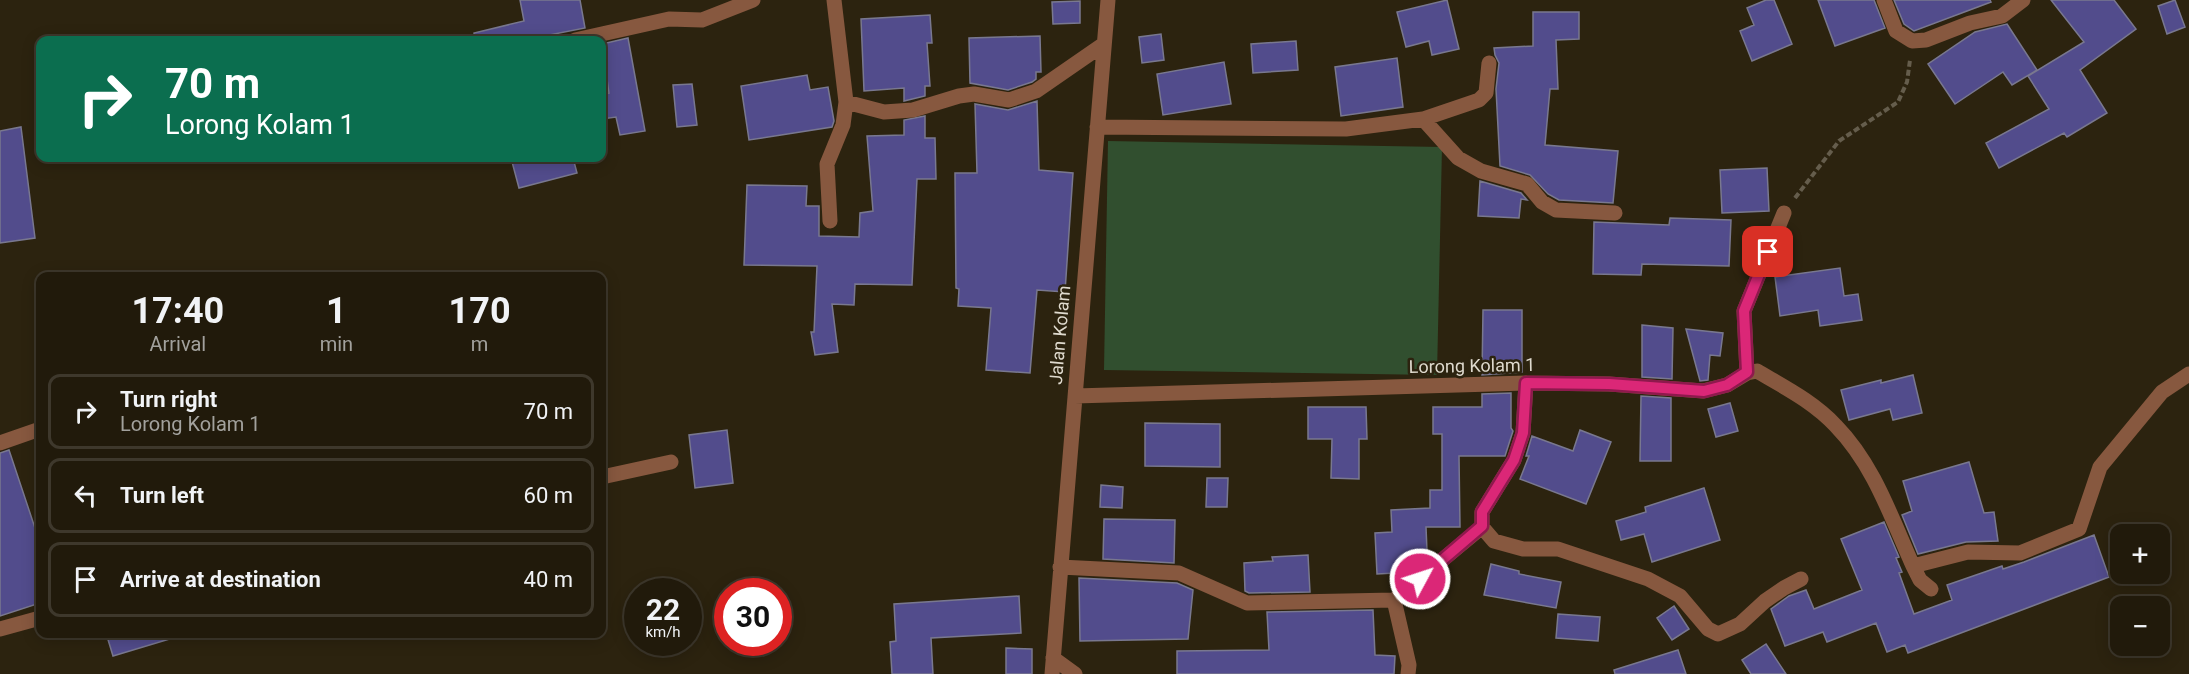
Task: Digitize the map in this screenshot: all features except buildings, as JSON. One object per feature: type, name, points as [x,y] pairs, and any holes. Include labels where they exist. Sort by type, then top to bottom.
[{"type":"street","points":[[593,36],[669,19],[702,20],[753,0]]},
{"type":"street","points":[[830,221],[827,164],[843,125],[846,102],[834,0]]},
{"type":"street","name":"Jalan Kolam","points":[[1052,674],[1108,0]]},
{"type":"street","points":[[1884,0],[1896,31],[1912,41],[1926,40],[1970,23],[2002,16],[2024,0]]},
{"type":"street","points":[[846,102],[884,112],[913,110],[959,96],[974,94],[1009,100],[1036,91],[1104,44]]},
{"type":"street","points":[[1097,127],[1346,129],[1423,119],[1479,100],[1486,93],[1488,63]]},
{"type":"street","points":[[1423,119],[1458,158],[1481,171],[1527,184],[1542,202],[1556,210],[1615,213]]},
{"type":"street","points":[[1784,213],[1744,311],[1747,372],[1757,370],[1802,398],[1836,425],[1874,478],[1920,580],[1931,589]]},
{"type":"street","name":"Lorong Kolam 1","points":[[1075,396],[1526,383],[1609,384],[1704,391],[1727,385],[1747,372]]},
{"type":"street","points":[[1913,566],[1968,552],[2020,553],[2079,529],[2100,467],[2162,392],[2189,374]]},
{"type":"street","points":[[1526,383],[1523,433],[1514,460],[1482,512],[1482,526],[1494,541],[1522,549],[1558,549],[1648,579],[1680,596],[1708,629],[1718,634],[1740,624],[1764,601],[1801,579]]},
{"type":"street","points":[[0,443],[36,430]]},
{"type":"street","points":[[606,476],[670,462]]},
{"type":"street","points":[[1060,567],[1179,573],[1247,603],[1394,600],[1482,526]]},
{"type":"street","points":[[1394,600],[1408,674]]},
{"type":"street","points":[[0,629],[36,619]]},
{"type":"street","points":[[1053,658],[1075,674]]},
{"type":"path","points":[[1784,213],[1839,141],[1898,102],[1907,82],[1912,41]]},
{"type":"green space","points":[[1108,141],[1442,147],[1437,375],[1104,370]]},
{"type":"route","points":[[1420,579],[1482,526],[1482,512],[1514,460],[1523,433],[1526,383],[1609,384],[1704,391],[1727,385],[1747,372],[1744,311],[1768,252]]}]
